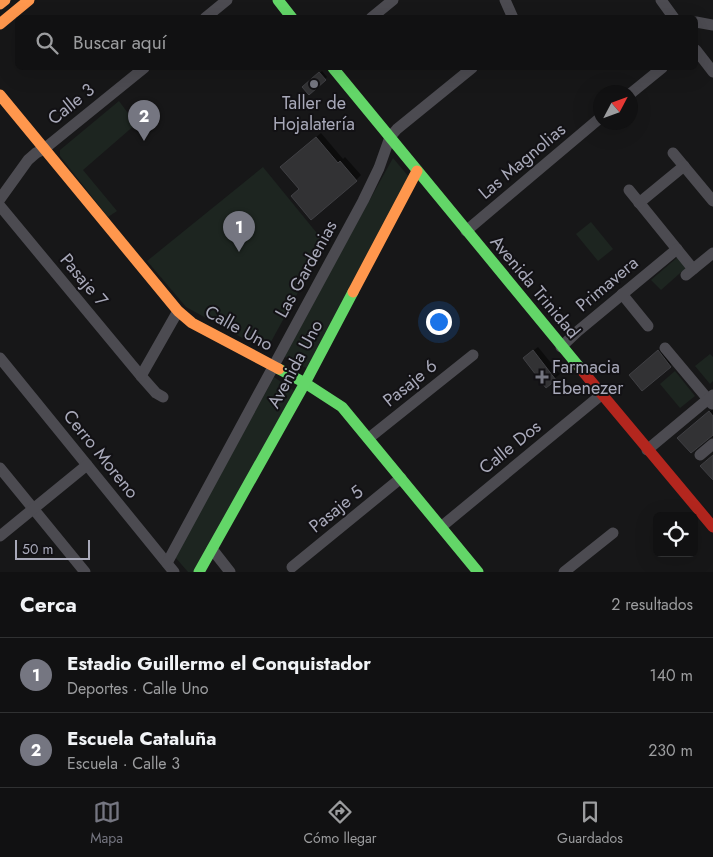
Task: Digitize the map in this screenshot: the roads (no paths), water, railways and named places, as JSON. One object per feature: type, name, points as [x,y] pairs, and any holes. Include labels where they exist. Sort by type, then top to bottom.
[{"type":"street","points":[[0,4],[5,0]]},
{"type":"street","points":[[0,24],[17,4],[29,0]]},
{"type":"street","points":[[209,15],[227,0]]},
{"type":"street","points":[[278,0],[290,15]]},
{"type":"street","points":[[375,15],[393,0]]},
{"type":"street","points":[[505,0],[512,15]]},
{"type":"street","points":[[661,0],[672,15]]},
{"type":"street","points":[[698,53],[713,72]]},
{"type":"street","name":"Calle 3","points":[[0,199],[31,157],[44,149],[142,70]]},
{"type":"street","name":"Avenida Trinidad","points":[[335,70],[561,347],[713,527]]},
{"type":"street","name":"Las Gardenias","points":[[171,568],[273,367],[372,184],[390,138],[397,129],[470,70]]},
{"type":"street","points":[[638,88],[660,70]]},
{"type":"street","name":"Calle Uno","points":[[0,95],[178,311],[192,322],[305,383],[342,407],[441,526],[472,570]]},
{"type":"street","name":"Las Magnolias","points":[[466,230],[593,124]]},
{"type":"street","points":[[674,152],[713,201]]},
{"type":"street","points":[[639,203],[684,166]]},
{"type":"street","name":"Avenida Uno","points":[[199,572],[305,383],[417,171]]},
{"type":"street","points":[[629,190],[677,249],[689,272],[713,253]]},
{"type":"street","name":"Pasaje 7","points":[[0,206],[141,376],[156,393],[163,397]]},
{"type":"street","name":"Primavera","points":[[561,347],[677,249]]},
{"type":"street","points":[[622,294],[648,326]]},
{"type":"street","points":[[141,376],[178,311]]},
{"type":"street","points":[[647,450],[711,399],[665,348]]},
{"type":"street","name":"Pasaje 6","points":[[369,438],[473,355]]},
{"type":"street","name":"Cerro Moreno","points":[[0,358],[171,568]]},
{"type":"street","name":"Calle Dos","points":[[441,526],[602,395]]},
{"type":"street","points":[[700,455],[713,444]]},
{"type":"street","points":[[0,536],[87,465]]},
{"type":"street","points":[[0,468],[85,572]]},
{"type":"street","name":"Pasaje 5","points":[[292,567],[402,478]]},
{"type":"street","points":[[564,572],[613,533]]},
{"type":"street","points":[[212,549],[230,572]]},
{"type":"place","name":"Taller de Hojalatería","points":[[314,84]]},
{"type":"place","name":"Escuela Cataluña","points":[[144,141]]},
{"type":"place","name":"Estadio Guillermo el Conquistador","points":[[239,252]]},
{"type":"place","name":"Farmacia Ebenezer","points":[[542,377]]}]
